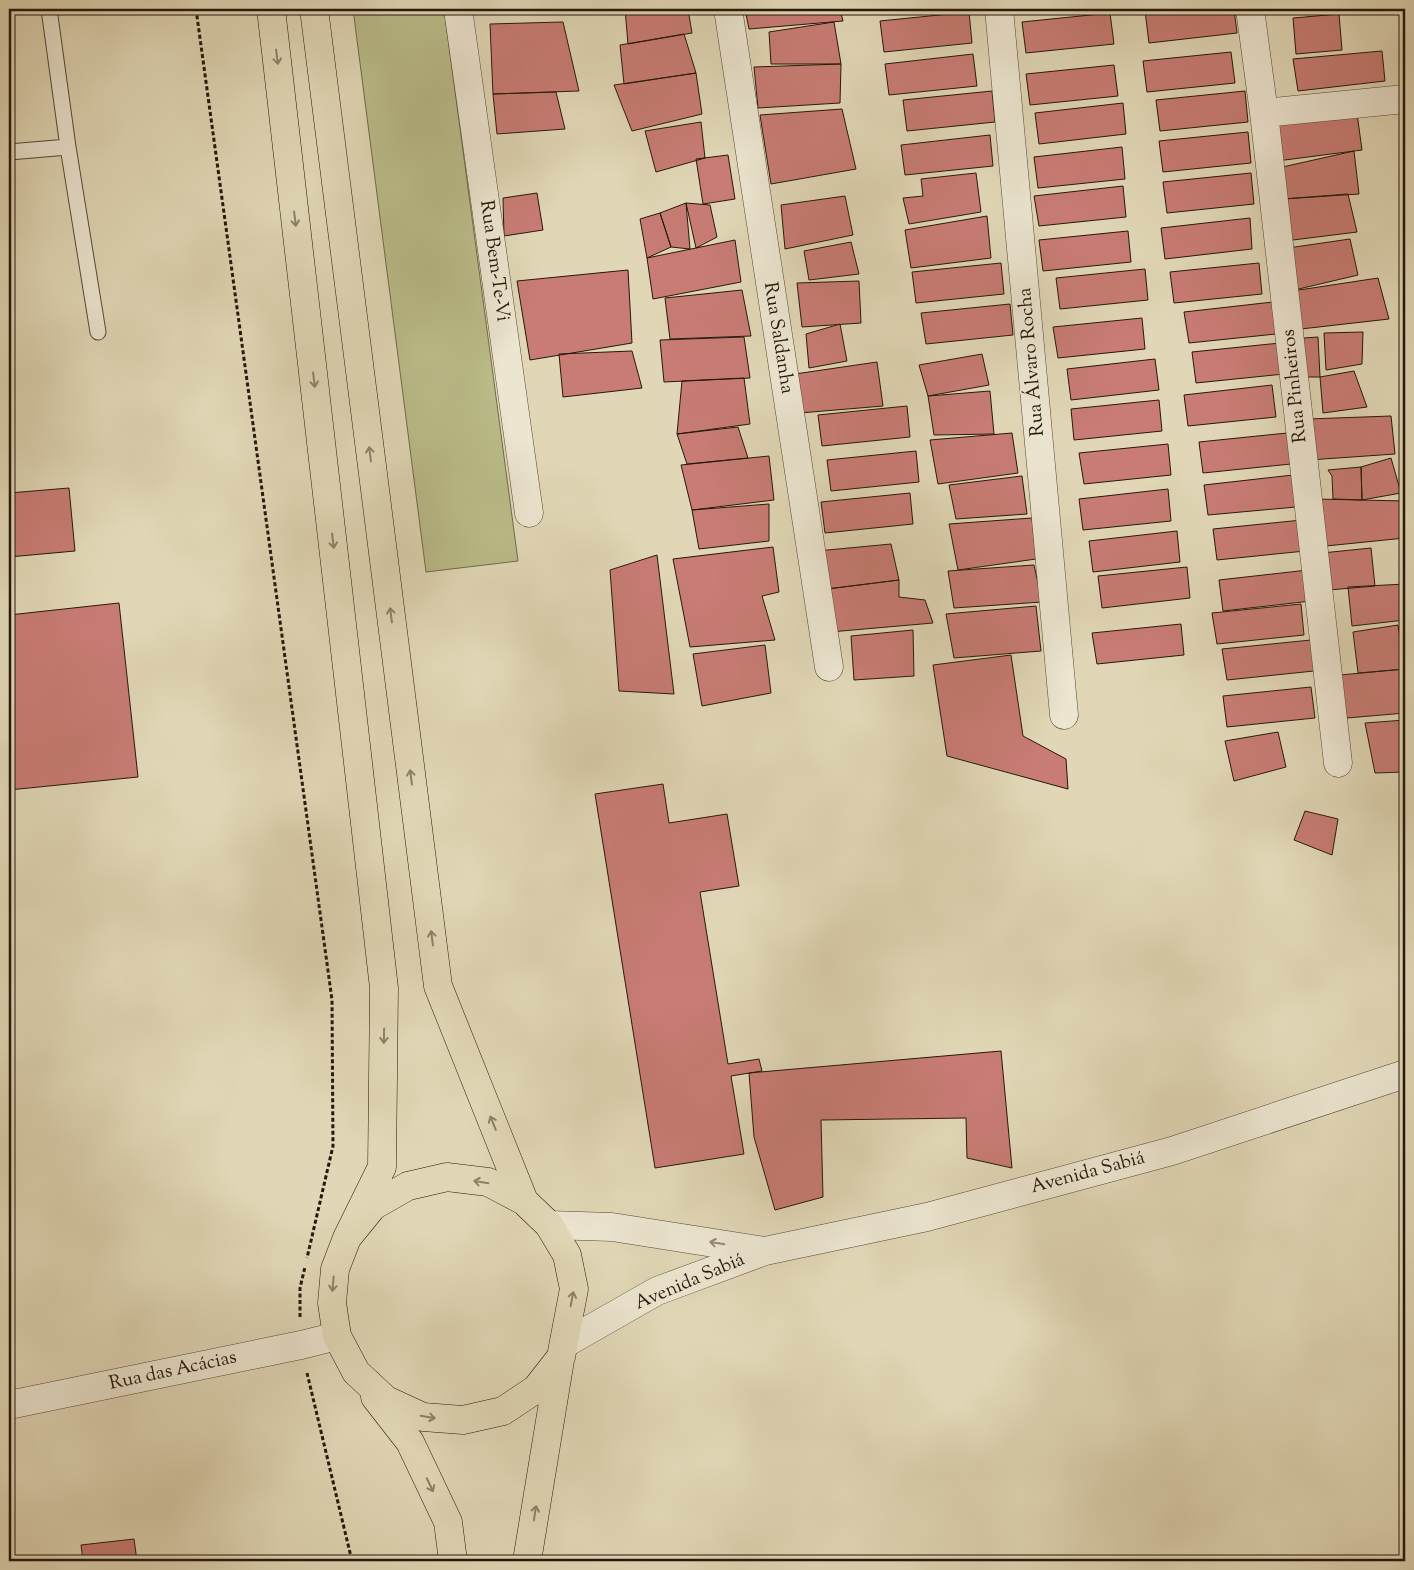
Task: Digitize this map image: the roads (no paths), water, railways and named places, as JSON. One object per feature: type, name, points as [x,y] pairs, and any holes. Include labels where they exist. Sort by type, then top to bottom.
[{"type":"main road","points":[[271,9],[384,988],[382,1167],[347,1238],[335,1269],[332,1303],[337,1336],[356,1372],[410,1442],[448,1522],[453,1561]]},
{"type":"main road","points":[[314,9],[438,986],[524,1200]]},
{"type":"main road","points":[[347,1238],[373,1206],[408,1186],[447,1177],[488,1182],[524,1200],[549,1225],[567,1255],[574,1289],[527,1561]]},
{"type":"main road","points":[[356,1372],[386,1400],[423,1416],[463,1420],[502,1411],[536,1389],[562,1350]]},
{"type":"street","name":"Rua Bem-Te-Vi","points":[[458,9],[529,514]]},
{"type":"street","name":"Rua Saldanha","points":[[728,9],[829,667]]},
{"type":"street","name":"Rua Álvaro Rocha","points":[[999,9],[1064,715]]},
{"type":"street","name":"Rua Pinheiros","points":[[1250,9],[1264,113],[1338,763]]},
{"type":"street","points":[[1264,113],[1405,99]]},
{"type":"street","name":"Avenida Sabiá","points":[[562,1350],[657,1291],[765,1251],[927,1217],[1172,1151],[1405,1074]]},
{"type":"street","name":"Avenida Sabiá","points":[[549,1225],[612,1227],[765,1251]]},
{"type":"street","name":"Rua das Acácias","points":[[9,1405],[337,1336]]},
{"type":"lane","points":[[49,9],[68,147],[98,332]]},
{"type":"lane","points":[[9,152],[68,147]]}]
